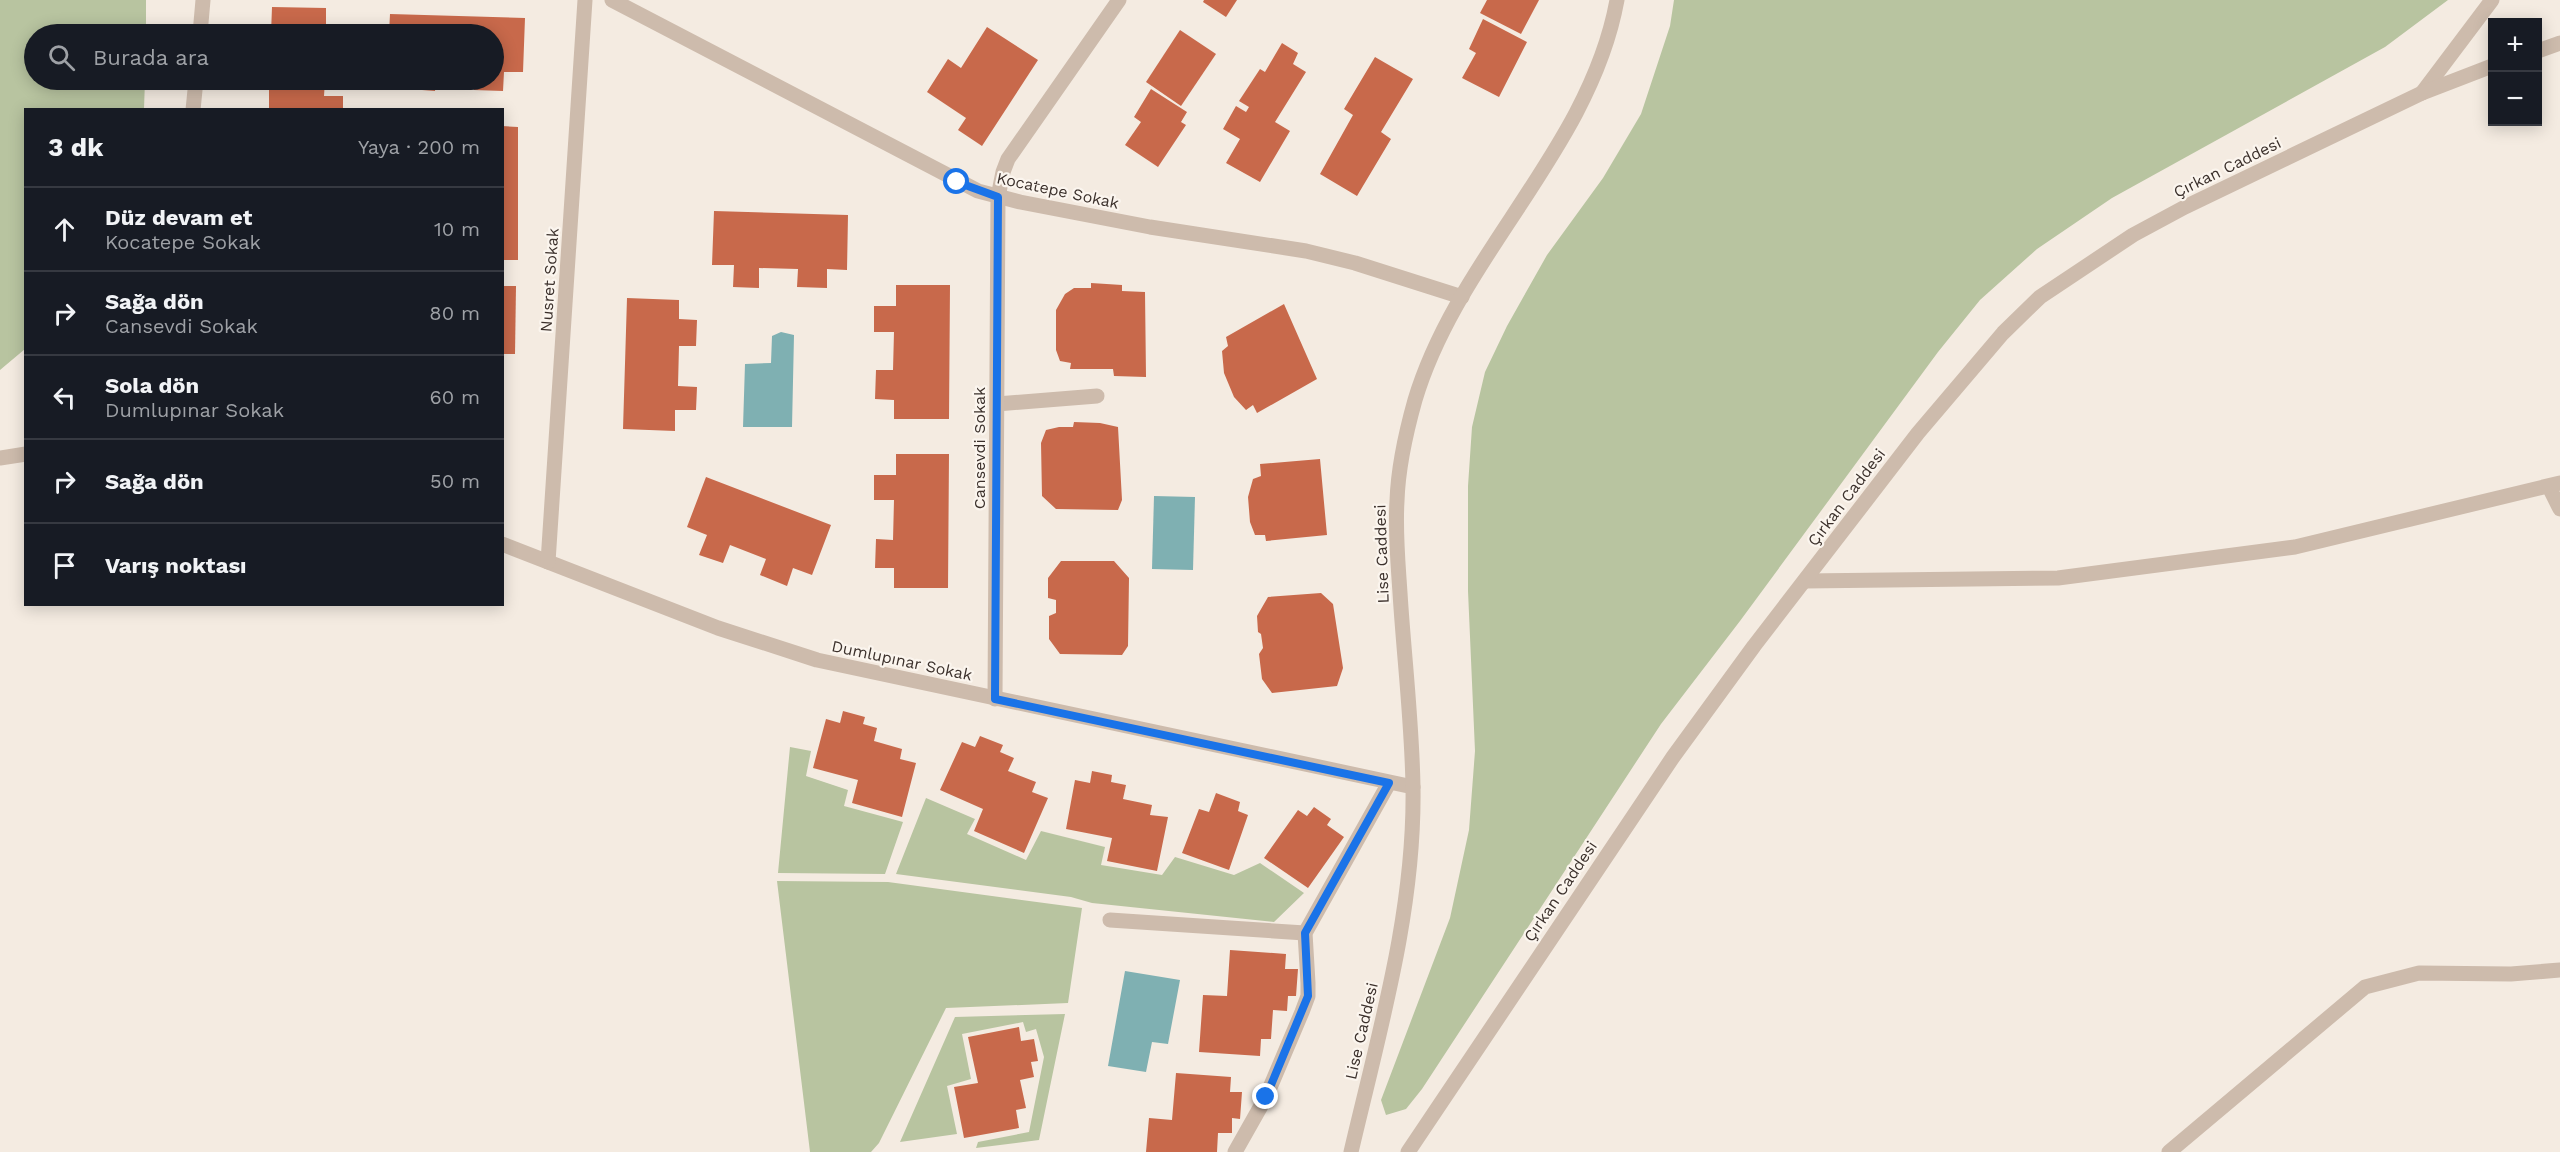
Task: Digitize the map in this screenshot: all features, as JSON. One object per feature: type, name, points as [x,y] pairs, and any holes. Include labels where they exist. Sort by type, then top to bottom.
[{"type":"street","points":[[201,24],[203,0]]},
{"type":"street","name":"Nusret Sokak","points":[[548,562],[585,0]]},
{"type":"street","name":"Kocatepe Sokak","points":[[612,0],[957,182],[998,197],[1150,227],[1306,251],[1355,263],[1462,297]]},
{"type":"street","name":"Cansevdi Sokak","points":[[995,699],[998,197],[1008,159],[1119,0]]},
{"type":"street","name":"Lise Caddesi","points":[[1351,1152],[1399,946],[1411,841],[1413,787],[1396,541],[1396,500],[1416,399],[1437,344],[1462,297],[1584,100],[1611,29],[1617,0]]},
{"type":"street","points":[[2422,93],[2492,0]]},
{"type":"street","points":[[2542,50],[2560,43]]},
{"type":"street","name":"Çırkan Caddesi","points":[[1408,1152],[1667,766],[1918,433],[2003,333],[2040,297],[2114,247],[2164,219],[2422,93],[2488,68]]},
{"type":"street","points":[[193,108],[195,90]]},
{"type":"street","points":[[997,404],[1097,396]]},
{"type":"street","points":[[0,458],[24,454]]},
{"type":"street","points":[[1805,581],[2058,578],[2295,547],[2554,485],[2560,509]]},
{"type":"street","name":"Dumlupınar Sokak","points":[[504,545],[718,628],[789,652],[995,699],[1413,787]]},
{"type":"street","points":[[1235,1152],[1266,1097],[1308,996],[1305,933],[1389,783]]},
{"type":"street","points":[[1110,920],[1305,933]]},
{"type":"street","points":[[2169,1152],[2365,987],[2419,973],[2511,974],[2560,970]]},
{"type":"green space","points":[[0,0],[146,0],[146,24],[24,24],[24,90],[145,90],[144,108],[24,108],[24,350],[0,370]]},
{"type":"green space","points":[[1674,0],[2448,0],[2385,47],[2112,198],[2037,249],[1980,300],[1938,352],[1740,621],[1661,724],[1422,1089],[1406,1109],[1386,1115],[1381,1100],[1450,918],[1469,830],[1475,751],[1468,591],[1468,486],[1472,427],[1485,372],[1507,326],[1547,255],[1603,178],[1641,114],[1670,26]]},
{"type":"green space","points":[[790,747],[811,751],[806,776],[848,790],[844,806],[903,822],[885,874],[778,873]]},
{"type":"green space","points":[[926,798],[975,819],[967,834],[1026,860],[1041,831],[1105,847],[1101,865],[1162,875],[1175,857],[1234,875],[1260,863],[1304,893],[1274,922],[1092,903],[1071,897],[896,874]]},
{"type":"green space","points":[[777,881],[888,882],[1082,908],[1068,1003],[946,1008],[879,1143],[871,1152],[810,1152]]},
{"type":"green space","points":[[1065,1014],[1039,1140],[976,1148],[978,1142],[1029,1132],[1044,1057],[1036,1029],[1026,1032],[1023,1022],[962,1034],[971,1079],[947,1086],[957,1134],[900,1142],[955,1017]]},
{"type":"water","points":[[781,332],[794,335],[792,427],[743,427],[745,364],[771,363],[772,336]]},
{"type":"water","points":[[1154,496],[1195,497],[1193,570],[1152,569]]},
{"type":"water","points":[[1125,971],[1180,980],[1168,1044],[1152,1042],[1146,1072],[1108,1066]]},
{"type":"building","points":[[1204,0],[1237,0],[1226,17],[1203,2]]},
{"type":"building","points":[[1487,0],[1539,0],[1521,34],[1480,13]]},
{"type":"building","points":[[272,7],[326,8],[326,24],[271,24]]},
{"type":"building","points":[[390,14],[525,18],[523,72],[504,72],[504,24],[390,24]]},
{"type":"building","points":[[1483,19],[1527,42],[1499,97],[1462,78],[1476,53],[1469,49]]},
{"type":"building","points":[[987,27],[1038,60],[982,146],[958,130],[966,118],[927,92],[948,59],[961,68]]},
{"type":"building","points":[[1180,30],[1216,54],[1181,106],[1146,82]]},
{"type":"building","points":[[1282,43],[1298,53],[1293,64],[1306,72],[1275,122],[1290,131],[1260,182],[1226,163],[1240,139],[1223,129],[1236,106],[1246,112],[1249,107],[1239,101],[1260,69],[1265,72]]},
{"type":"building","points":[[1375,57],[1413,79],[1381,132],[1391,139],[1357,196],[1320,174],[1353,115],[1344,109]]},
{"type":"building","points":[[1151,89],[1187,112],[1181,122],[1186,125],[1158,167],[1125,145],[1141,122],[1134,117]]},
{"type":"building","points":[[269,90],[324,90],[324,96],[343,96],[343,108],[269,108]]},
{"type":"building","points":[[504,126],[518,127],[518,260],[504,260]]},
{"type":"building","points":[[714,211],[848,215],[847,270],[827,269],[827,288],[797,287],[798,269],[759,268],[759,288],[733,287],[734,265],[712,265]]},
{"type":"building","points":[[1091,283],[1122,285],[1122,291],[1145,292],[1146,377],[1114,376],[1113,369],[1070,369],[1071,363],[1060,361],[1056,350],[1056,310],[1065,294],[1074,288],[1091,288]]},
{"type":"building","points":[[896,285],[950,285],[949,419],[894,419],[894,400],[875,399],[876,370],[893,370],[894,332],[874,332],[874,306],[896,306]]},
{"type":"building","points":[[504,286],[516,286],[515,354],[504,354]]},
{"type":"building","points":[[627,298],[679,300],[679,319],[697,320],[696,346],[679,346],[678,386],[697,387],[696,410],[675,410],[675,431],[623,429]]},
{"type":"building","points":[[1284,304],[1317,379],[1257,413],[1253,405],[1246,410],[1234,397],[1224,373],[1222,351],[1228,346],[1226,337]]},
{"type":"building","points":[[1074,422],[1100,423],[1118,427],[1122,500],[1118,510],[1056,509],[1042,496],[1041,443],[1046,430],[1073,427]]},
{"type":"building","points":[[896,454],[949,454],[948,588],[894,588],[894,568],[875,568],[876,539],[893,540],[894,500],[874,500],[874,475],[896,475]]},
{"type":"building","points":[[1320,459],[1327,535],[1266,541],[1265,535],[1255,535],[1250,522],[1248,497],[1253,479],[1261,476],[1260,464]]},
{"type":"building","points":[[706,477],[831,525],[812,575],[793,568],[787,586],[760,575],[766,559],[730,545],[723,563],[699,555],[707,535],[687,527]]},
{"type":"building","points":[[1061,561],[1114,561],[1129,578],[1128,646],[1122,655],[1060,654],[1049,639],[1049,616],[1056,613],[1056,600],[1048,598],[1048,578]]},
{"type":"building","points":[[1321,593],[1333,604],[1343,668],[1337,686],[1272,693],[1262,679],[1259,654],[1263,648],[1261,634],[1258,632],[1257,616],[1268,597]]},
{"type":"building","points":[[843,711],[865,717],[863,724],[877,728],[874,741],[902,749],[900,759],[916,763],[902,817],[852,803],[858,780],[813,768],[826,719],[840,723]]},
{"type":"building","points":[[980,736],[1003,745],[1000,752],[1014,758],[1008,771],[1036,782],[1032,792],[1048,798],[1024,853],[974,831],[983,809],[940,790],[962,742],[975,747]]},
{"type":"building","points":[[1092,771],[1112,775],[1111,782],[1126,785],[1123,799],[1152,805],[1150,815],[1168,817],[1157,871],[1107,861],[1112,838],[1066,829],[1075,780],[1090,783]]},
{"type":"building","points":[[1216,793],[1240,802],[1238,811],[1248,815],[1229,870],[1182,853],[1199,809],[1209,812]]},
{"type":"building","points":[[1314,807],[1331,819],[1327,825],[1344,837],[1308,888],[1264,858],[1298,810],[1307,816]]},
{"type":"building","points":[[1230,950],[1286,954],[1285,969],[1298,969],[1296,996],[1288,996],[1287,1011],[1273,1010],[1271,1039],[1261,1039],[1260,1056],[1199,1052],[1203,995],[1227,996]]},
{"type":"building","points":[[1019,1027],[1021,1041],[1034,1039],[1038,1061],[1031,1062],[1034,1077],[1020,1080],[1026,1108],[1016,1110],[1019,1128],[964,1138],[954,1087],[978,1083],[968,1037]]},
{"type":"building","points":[[1176,1073],[1231,1077],[1230,1092],[1242,1092],[1240,1119],[1232,1118],[1232,1133],[1218,1133],[1217,1152],[1146,1152],[1149,1118],[1172,1120]]},
{"type":"route","points":[[957,182],[998,197],[995,699],[1389,783],[1305,933],[1308,996],[1266,1097]]}]
